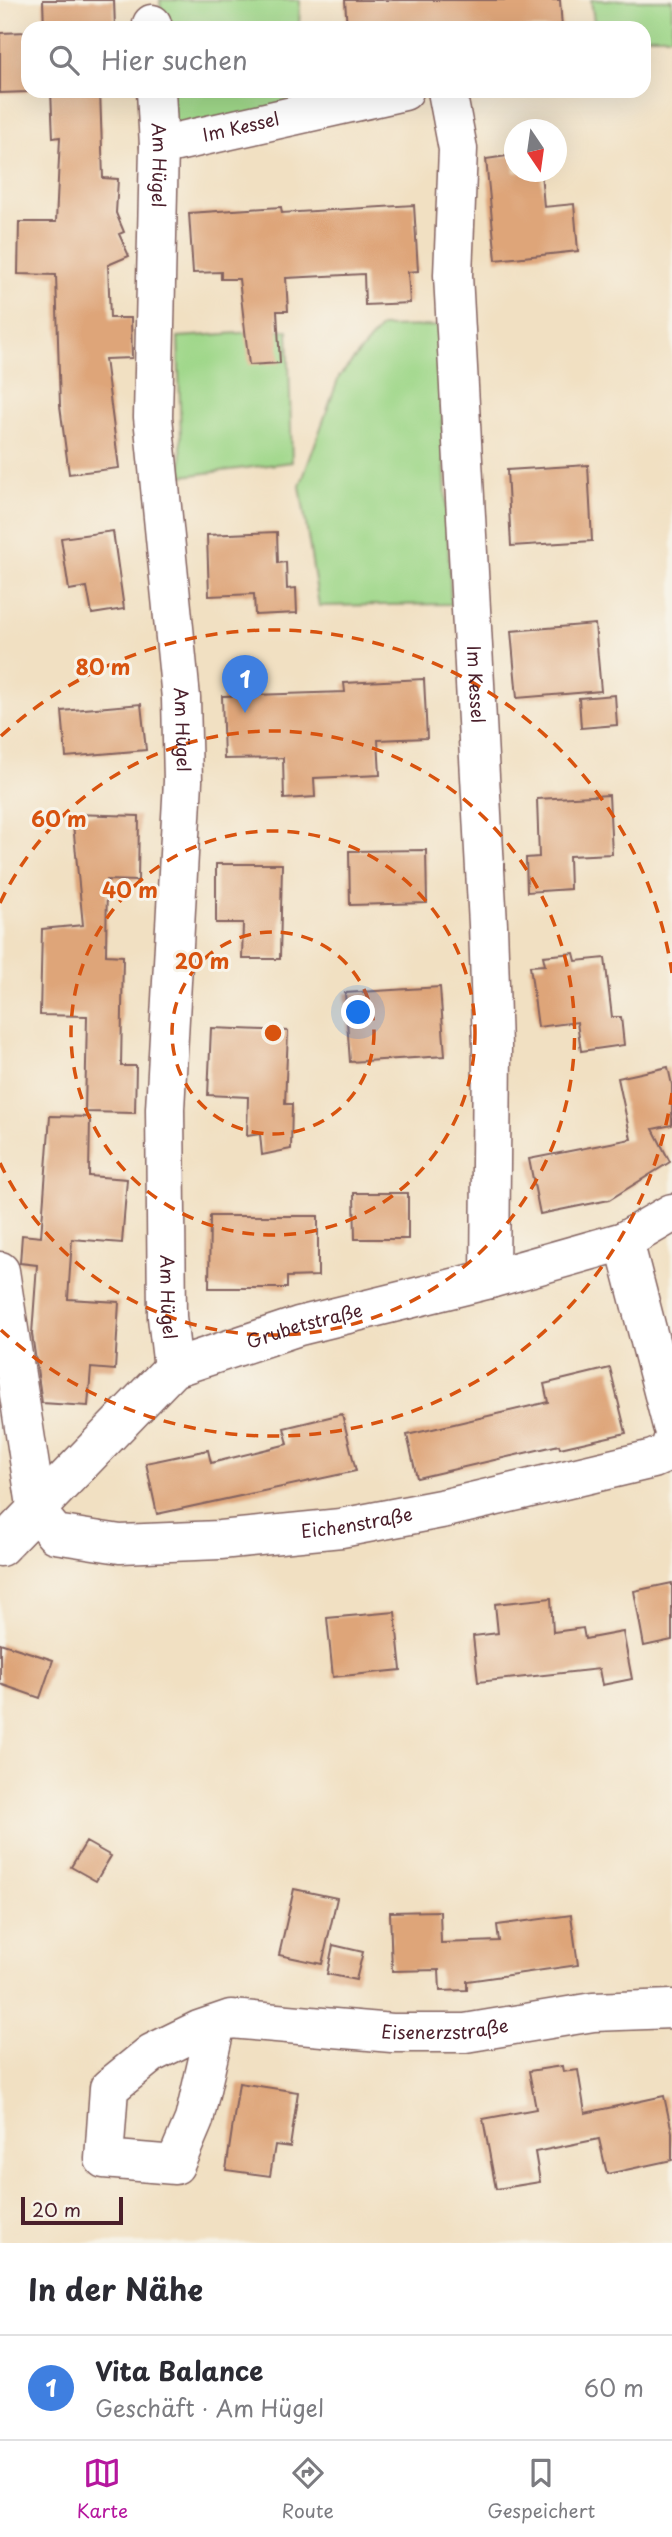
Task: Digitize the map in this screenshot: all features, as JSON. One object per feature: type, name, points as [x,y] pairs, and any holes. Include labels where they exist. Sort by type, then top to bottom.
[{"type":"street","name":"Am Hügel","points":[[156,98],[159,146],[153,417],[181,698],[183,781],[166,1108],[167,1317],[173,1368]]},
{"type":"street","name":"Im Kessel","points":[[159,146],[373,98]]},
{"type":"street","name":"Im Kessel","points":[[448,98],[458,149],[453,275],[489,952],[492,1046],[490,1279]]},
{"type":"street","name":"Grubetstraße","points":[[0,1547],[37,1512],[173,1368],[299,1326],[490,1279],[624,1241],[672,1213]]},
{"type":"street","points":[[624,1241],[672,1426]]},
{"type":"street","points":[[0,1271],[37,1512]]},
{"type":"street","name":"Eichenstraße","points":[[37,1512],[55,1534],[120,1544],[220,1541],[316,1530],[446,1508],[653,1459],[669,1452],[672,1443]]},
{"type":"street","name":"Eisenerzstraße","points":[[216,2024],[231,2019],[392,2034],[465,2033],[593,2012],[672,2009]]},
{"type":"green space","points":[[160,0],[300,0],[299,21],[162,21]]},
{"type":"green space","points":[[591,0],[672,0],[672,36],[651,36],[651,21],[594,21]]},
{"type":"green space","points":[[166,98],[297,98],[296,106],[169,134]]},
{"type":"green space","points":[[438,326],[451,604],[319,606],[300,486],[339,377],[381,327]]},
{"type":"green space","points":[[288,330],[292,462],[182,476],[178,337]]},
{"type":"building","points":[[43,0],[114,0],[115,21],[44,21]]},
{"type":"building","points":[[345,0],[560,0],[562,21],[346,21]]},
{"type":"building","points":[[21,32],[21,92],[0,93],[0,33]]},
{"type":"building","points":[[51,98],[100,98],[103,178],[118,179],[116,213],[124,232],[119,234],[129,256],[108,265],[110,318],[131,318],[132,358],[105,359],[119,468],[69,474],[60,406],[56,275],[18,274],[19,222],[56,222],[60,137],[53,138]]},
{"type":"building","points":[[504,156],[504,182],[542,182],[544,207],[574,204],[578,251],[496,260],[486,159]]},
{"type":"building","points":[[414,205],[418,271],[408,272],[410,303],[365,305],[364,274],[286,278],[288,311],[277,311],[280,363],[249,365],[239,279],[221,279],[221,272],[193,273],[189,213],[281,207],[282,213]]},
{"type":"building","points":[[588,465],[592,541],[511,546],[507,470]]},
{"type":"building","points":[[113,531],[124,609],[92,614],[87,587],[69,590],[61,538]]},
{"type":"building","points":[[277,532],[278,563],[286,562],[287,589],[296,588],[297,613],[255,615],[254,594],[209,596],[207,535]]},
{"type":"building","points":[[595,624],[601,691],[517,698],[511,631]]},
{"type":"building","points":[[424,679],[427,738],[378,740],[380,775],[314,778],[315,797],[284,799],[283,758],[224,759],[222,696],[345,692],[344,683]]},
{"type":"building","points":[[615,695],[617,725],[581,728],[579,698]]},
{"type":"building","points":[[141,704],[146,750],[66,757],[62,711]]},
{"type":"building","points":[[609,795],[612,854],[569,856],[570,889],[527,892],[526,858],[539,857],[537,799]]},
{"type":"building","points":[[72,814],[139,816],[138,881],[107,880],[106,955],[123,956],[121,1066],[136,1066],[135,1113],[85,1112],[87,1016],[40,1015],[42,929],[83,925]]},
{"type":"building","points":[[426,850],[427,903],[350,905],[349,851]]},
{"type":"building","points":[[216,864],[282,864],[280,959],[242,959],[243,923],[216,923]]},
{"type":"building","points":[[574,953],[576,961],[605,958],[612,1017],[621,1017],[624,1045],[581,1051],[577,1022],[538,1027],[530,966],[545,965],[543,956]]},
{"type":"building","points":[[440,987],[445,1056],[350,1062],[345,993]]},
{"type":"building","points":[[211,1028],[288,1031],[285,1104],[292,1104],[291,1149],[262,1155],[260,1134],[247,1136],[248,1097],[208,1095]]},
{"type":"building","points":[[668,1067],[672,1085],[672,1125],[653,1129],[670,1162],[609,1200],[540,1214],[529,1159],[631,1139],[618,1078]]},
{"type":"building","points":[[50,1116],[90,1117],[89,1176],[127,1179],[122,1243],[72,1239],[68,1299],[119,1302],[115,1370],[91,1368],[88,1406],[42,1403],[32,1334],[37,1265],[20,1263],[22,1235],[41,1237]]},
{"type":"building","points":[[354,1193],[408,1193],[408,1239],[355,1239]]},
{"type":"building","points":[[210,1216],[318,1216],[318,1276],[287,1277],[287,1288],[209,1288]]},
{"type":"building","points":[[610,1368],[626,1433],[560,1448],[559,1445],[417,1478],[407,1435],[548,1402],[544,1384]]},
{"type":"building","points":[[342,1414],[356,1471],[157,1514],[146,1463],[208,1450],[211,1463],[288,1444],[284,1428]]},
{"type":"building","points":[[672,1583],[672,1640],[644,1646],[634,1591]]},
{"type":"building","points":[[551,1598],[553,1632],[583,1628],[585,1639],[623,1632],[632,1679],[602,1685],[599,1669],[478,1682],[473,1636],[498,1633],[495,1604]]},
{"type":"building","points":[[395,1612],[401,1670],[333,1677],[327,1618]]},
{"type":"building","points":[[0,1643],[53,1660],[40,1698],[0,1684]]},
{"type":"building","points":[[86,1842],[111,1856],[96,1881],[71,1867]]},
{"type":"building","points":[[294,1889],[337,1898],[322,1964],[279,1955]]},
{"type":"building","points":[[440,1911],[441,1943],[499,1941],[497,1925],[571,1915],[578,1965],[467,1981],[467,1990],[440,1991],[439,1970],[392,1971],[390,1912]]},
{"type":"building","points":[[333,1945],[363,1952],[356,1980],[327,1974]]},
{"type":"building","points":[[562,2066],[563,2072],[578,2070],[585,2113],[664,2096],[672,2132],[672,2160],[607,2174],[599,2139],[535,2152],[540,2182],[496,2189],[483,2119],[536,2109],[529,2071]]},
{"type":"building","points":[[239,2083],[298,2092],[290,2147],[275,2145],[270,2176],[226,2170]]},
{"type":"place","name":"Vita Balance","points":[[245,713]]}]
